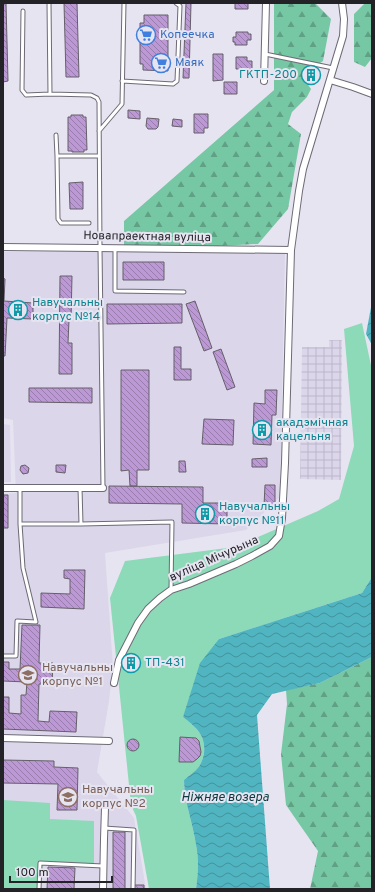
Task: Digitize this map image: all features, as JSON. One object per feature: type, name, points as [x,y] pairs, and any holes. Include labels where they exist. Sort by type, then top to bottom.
[{"type":"street","points":[[264,81],[266,3]]},
{"type":"street","name":"вуліца Мічурына","points":[[114,683],[119,660],[138,623],[148,609],[171,590],[236,564],[270,546],[278,536],[282,518],[285,463],[291,250],[303,169],[343,36],[344,19],[342,3]]},
{"type":"street","points":[[330,80],[372,94]]},
{"type":"street","name":"Новапраектная вуліца","points":[[3,247],[291,250]]},
{"type":"street","points":[[3,488],[103,488]]},
{"type":"street","points":[[3,738],[109,741]]},
{"type":"street","points":[[103,889],[105,808]]},
{"type":"lane","points":[[49,3],[50,94]]},
{"type":"lane","points":[[99,131],[122,104],[124,3]]},
{"type":"lane","points":[[122,81],[173,84],[178,81],[180,6],[176,3]]},
{"type":"lane","points":[[23,11],[22,90],[26,95],[91,95],[97,98],[99,102],[103,488]]},
{"type":"lane","points":[[265,54],[334,68]]},
{"type":"lane","points":[[56,135],[58,219],[61,223],[89,223]]},
{"type":"lane","points":[[57,156],[99,156]]},
{"type":"lane","points":[[115,248],[115,291],[184,292]]},
{"type":"lane","points":[[3,656],[16,656],[18,621],[36,622],[23,568],[20,524],[20,488]]},
{"type":"lane","points":[[80,488],[81,524]]},
{"type":"lane","points":[[20,524],[172,522],[171,590]]},
{"type":"lane","points":[[104,828],[134,830],[133,889]]},
{"type":"lane","points":[[39,889],[40,863],[103,866]]},
{"type":"shaded area","points":[[124,251],[285,253],[280,497],[246,530],[105,553],[113,667],[97,772],[134,818],[146,889],[3,889],[3,494],[16,493],[13,420],[3,418],[3,252]]},
{"type":"shaded area","points":[[329,340],[342,340],[341,480],[300,479],[302,347],[329,347]]},
{"type":"shaded area","points":[[3,424],[10,425],[11,482],[3,482]]},
{"type":"green space","points":[[274,3],[315,3],[331,19],[323,61],[308,71],[306,82],[311,89],[307,97],[292,112],[288,124],[301,134],[288,209],[258,244],[124,251],[124,221],[274,90]]},
{"type":"green space","points":[[365,3],[372,3],[372,58],[365,67],[354,62],[354,14]]},
{"type":"green space","points":[[362,323],[372,370],[372,577],[362,593],[219,639],[183,717],[199,732],[204,746],[204,755],[200,764],[196,770],[184,780],[185,796],[198,856],[196,889],[149,889],[136,816],[131,805],[110,598],[125,561],[235,547],[318,511],[339,499],[354,446],[344,329]]},
{"type":"green space","points":[[372,657],[372,889],[310,889],[318,851],[286,805],[281,754],[287,704],[286,690],[320,683]]},
{"type":"green space","points":[[3,800],[50,803],[50,819],[94,821],[94,864],[43,862],[41,889],[3,889]]},
{"type":"water","points":[[372,302],[372,345],[366,334]]},
{"type":"water","name":"Ніжняе возера","points":[[372,577],[372,657],[320,683],[272,694],[257,715],[270,889],[196,889],[198,856],[185,796],[184,780],[196,770],[200,764],[204,755],[204,746],[199,732],[183,717],[200,663],[219,639],[362,593]]},
{"type":"building","points":[[3,3],[6,3],[8,81],[3,82]]},
{"type":"building","points":[[64,3],[77,3],[79,77],[66,77]]},
{"type":"building","points":[[186,3],[191,3],[189,78],[183,78]]},
{"type":"building","points":[[235,3],[248,3],[248,9],[235,9]]},
{"type":"building","points":[[144,15],[168,15],[168,71],[143,70],[143,64],[140,64],[140,23],[144,23]]},
{"type":"building","points":[[236,32],[248,32],[248,34],[251,34],[251,40],[247,40],[247,45],[235,45],[235,42],[233,42],[233,37],[236,37]]},
{"type":"building","points":[[213,54],[223,54],[223,80],[213,81]]},
{"type":"building","points":[[236,57],[247,57],[247,61],[252,61],[252,69],[236,69]]},
{"type":"building","name":"ГКТП-200","points":[[308,72],[315,72],[315,78],[308,78]]},
{"type":"building","points":[[224,82],[237,82],[237,94],[224,94]]},
{"type":"building","points":[[128,110],[140,111],[140,119],[128,118]]},
{"type":"building","points":[[194,114],[208,114],[208,128],[204,128],[204,133],[194,133]]},
{"type":"building","points":[[71,115],[83,115],[83,117],[86,117],[87,150],[84,150],[84,152],[68,151],[68,117],[71,117]]},
{"type":"building","points":[[147,118],[159,119],[158,127],[156,129],[148,129],[146,126]]},
{"type":"building","points":[[173,119],[182,120],[182,127],[172,126]]},
{"type":"building","points":[[83,182],[83,209],[70,209],[69,183]]},
{"type":"building","points":[[123,262],[164,262],[164,280],[123,280]]},
{"type":"building","points":[[60,276],[72,276],[71,320],[69,320],[68,343],[72,343],[72,374],[59,374]]},
{"type":"building","name":"Навучальны корпус №14","points":[[3,278],[5,279],[4,301],[33,303],[33,319],[7,318],[5,356],[3,356]]},
{"type":"building","points":[[195,301],[212,348],[204,351],[186,304]]},
{"type":"building","points":[[107,304],[182,304],[182,323],[107,324]]},
{"type":"building","points":[[174,347],[181,347],[181,369],[191,369],[191,380],[174,380]]},
{"type":"building","points":[[221,349],[235,387],[227,390],[213,352]]},
{"type":"building","points":[[121,370],[149,370],[149,470],[137,470],[137,486],[130,486],[129,470],[121,471]]},
{"type":"building","points":[[29,388],[92,388],[92,403],[29,402]]},
{"type":"building","name":"акадэмічная кацельня","points":[[265,390],[277,390],[276,415],[272,415],[271,445],[253,444],[254,403],[265,404]]},
{"type":"building","points":[[204,419],[234,420],[233,445],[202,444]]},
{"type":"building","points":[[267,458],[267,467],[252,467],[252,459]]},
{"type":"building","points":[[179,461],[185,461],[186,472],[179,472]]},
{"type":"building","points":[[25,465],[29,468],[28,473],[23,474],[20,470],[21,466]]},
{"type":"building","points":[[56,465],[66,465],[65,473],[56,472]]},
{"type":"building","points":[[265,485],[275,485],[275,506],[264,506]]},
{"type":"building","name":"Навучальны корпус №11","points":[[109,486],[203,487],[203,503],[227,503],[227,524],[182,523],[182,504],[109,503]]},
{"type":"building","points":[[3,495],[8,495],[8,528],[3,528]]},
{"type":"building","points":[[64,570],[85,570],[84,609],[41,607],[41,593],[70,594],[70,579],[64,578]]},
{"type":"building","name":"Навучальны корпус №1","points":[[22,625],[40,625],[39,663],[53,663],[52,684],[39,684],[38,721],[49,722],[50,711],[77,712],[76,732],[3,729],[3,697],[9,697],[9,713],[21,714],[21,695],[26,695],[27,682],[3,681],[3,662],[9,662],[9,669],[20,669]]},
{"type":"building","name":"ТП-431","points":[[126,658],[136,658],[136,668],[126,668]]},
{"type":"building","points":[[180,737],[196,738],[199,741],[201,752],[200,756],[193,762],[179,762]]},
{"type":"building","points":[[131,739],[135,739],[139,745],[135,751],[131,751],[127,747],[127,743]]},
{"type":"building","name":"Навучальны корпус №2","points":[[3,760],[54,761],[54,767],[78,768],[77,810],[57,810],[58,784],[3,783]]},
{"type":"building","points":[[113,832],[125,832],[125,889],[113,889]]},
{"type":"building","points":[[48,867],[75,868],[74,889],[47,889]]},
{"type":"building","points":[[134,885],[144,885],[144,889],[134,889]]},
{"type":"place","name":"Копеечка","points":[[146,35]]},
{"type":"place","name":"Маяк","points":[[161,63]]},
{"type":"place","name":"ГКТП-200","points":[[311,75]]},
{"type":"place","name":"Навучальны корпус №14","points":[[18,310]]},
{"type":"place","name":"акадэмічная кацельня","points":[[262,430]]},
{"type":"place","name":"Навучальны корпус №11","points":[[205,514]]},
{"type":"place","name":"ТП-431","points":[[131,663]]},
{"type":"place","name":"Навучальны корпус №1","points":[[28,675]]},
{"type":"place","name":"Навучальны корпус №2","points":[[68,797]]}]
